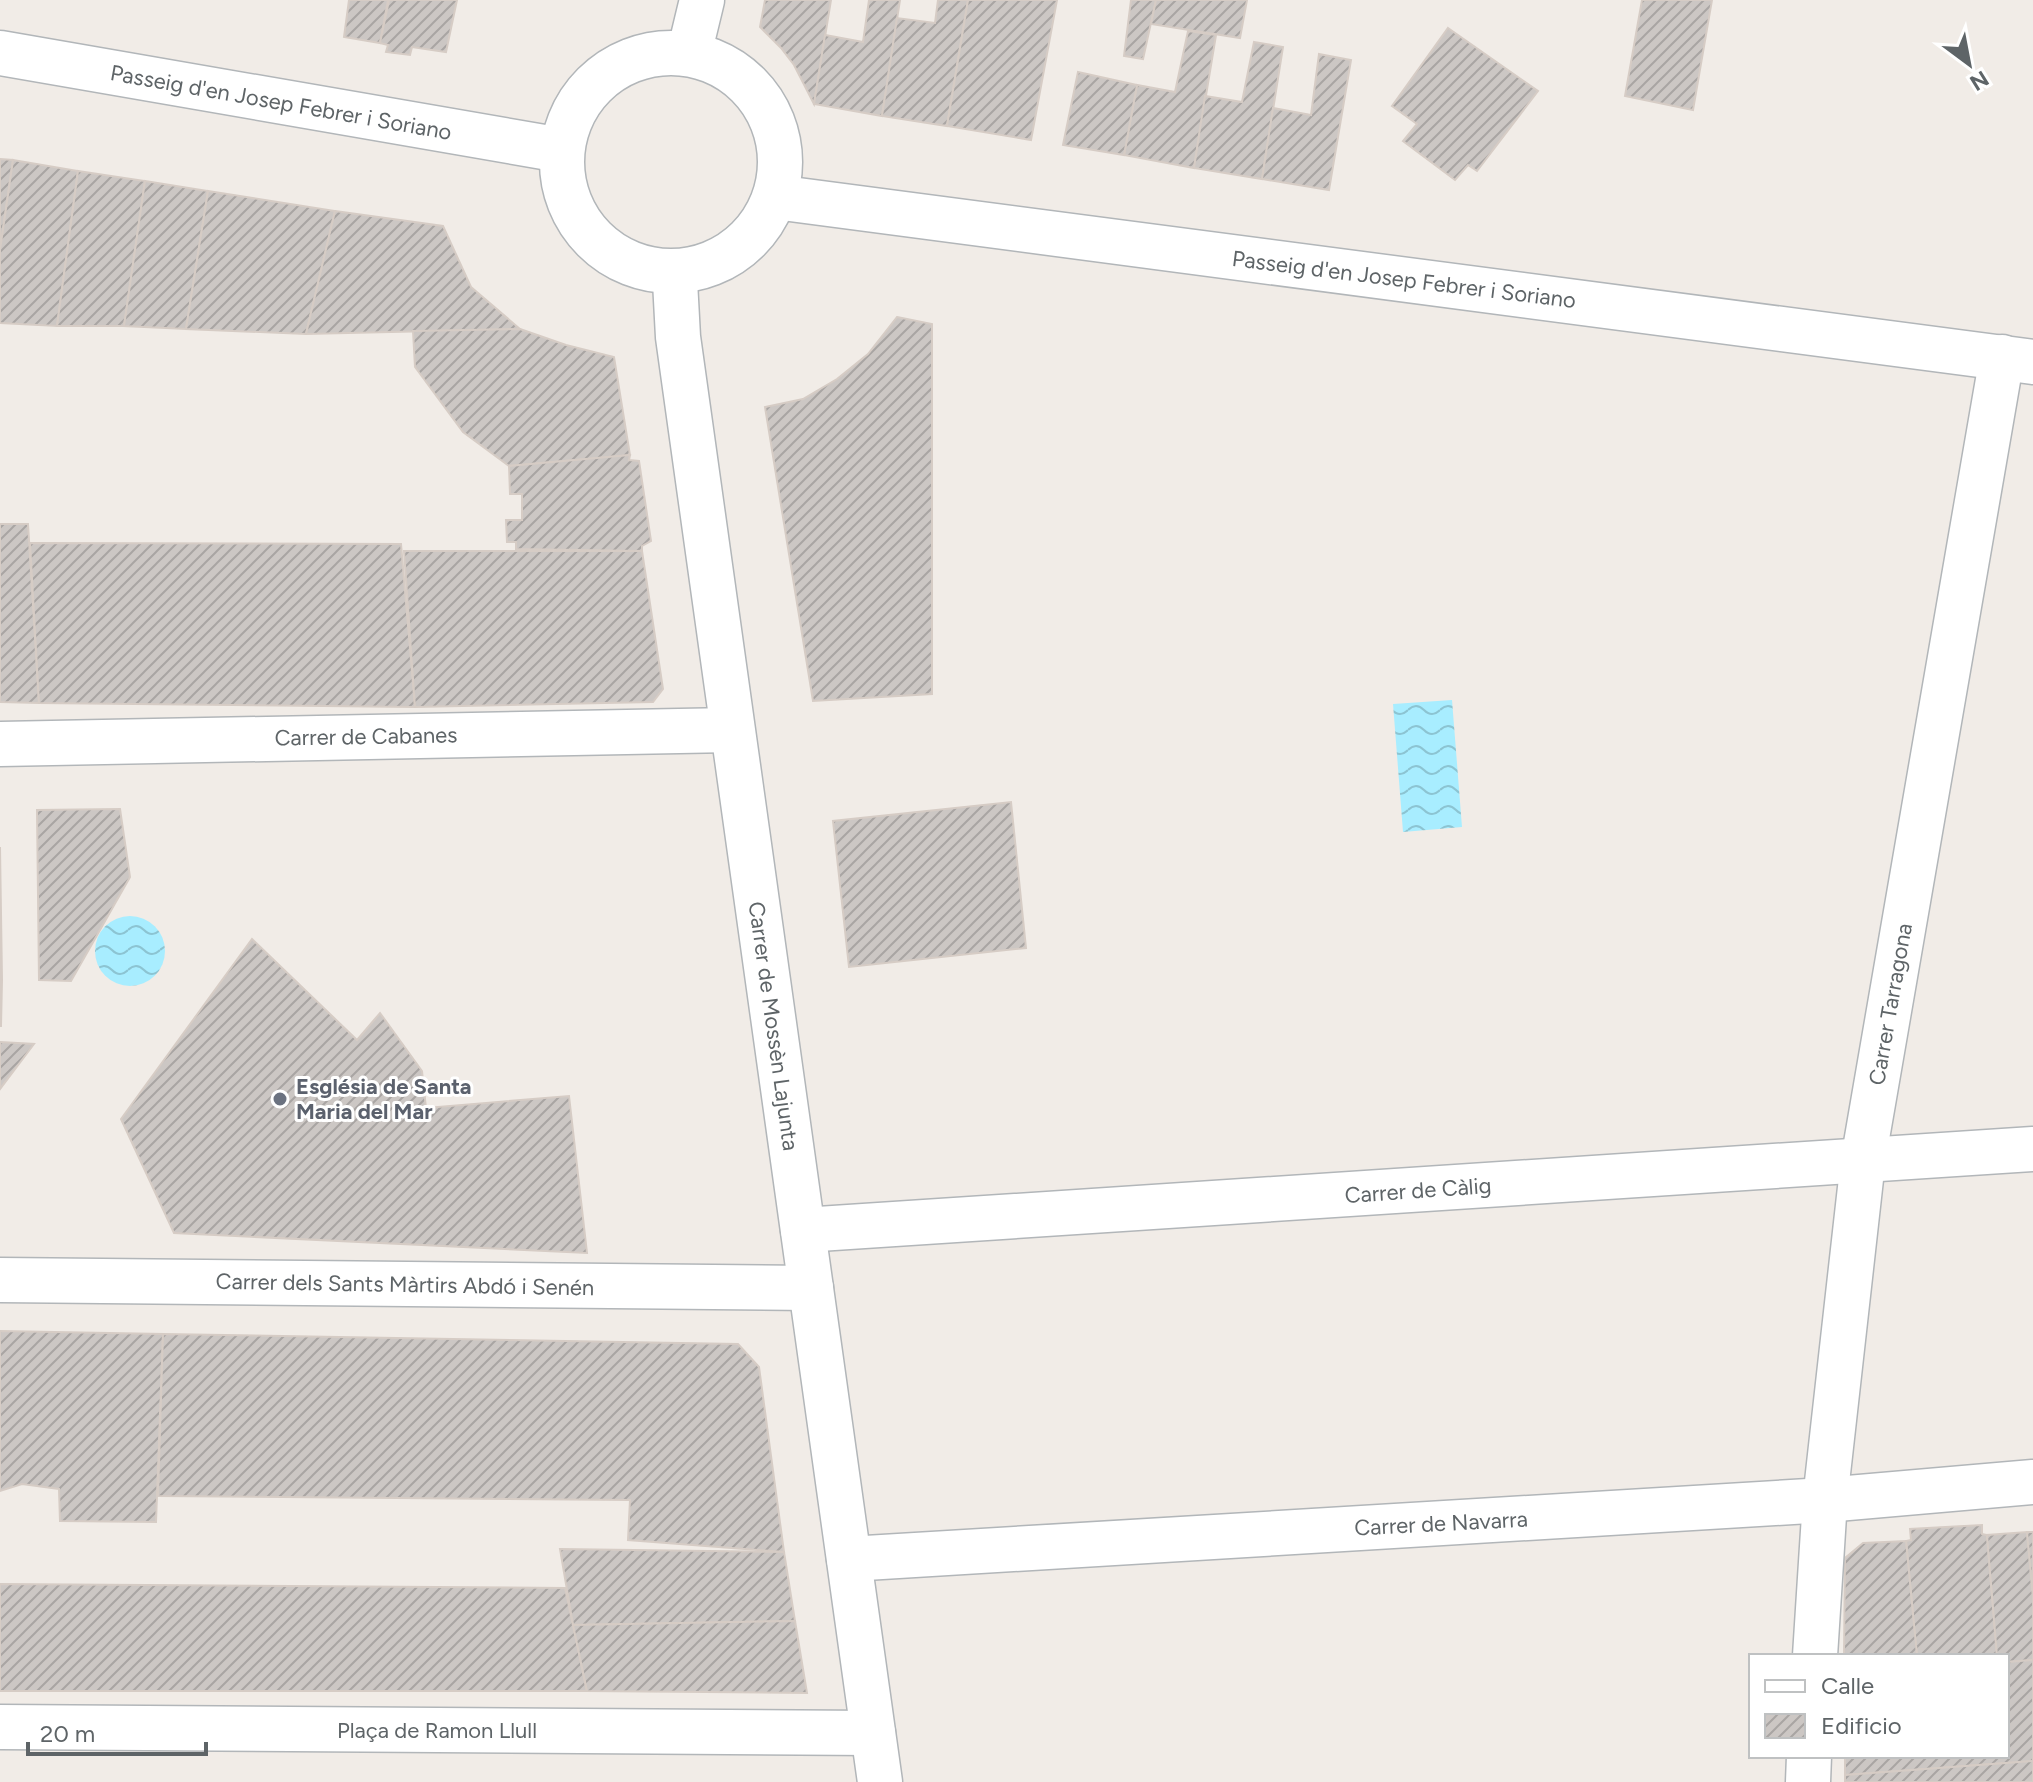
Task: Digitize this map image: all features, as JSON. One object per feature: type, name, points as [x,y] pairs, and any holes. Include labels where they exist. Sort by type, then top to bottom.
[{"type":"street","points":[[689,54],[702,0]]},
{"type":"street","name":"Passeig d'en Josep Febrer i Soriano","points":[[0,53],[561,150]]},
{"type":"street","points":[[653,54],[689,54],[719,64],[745,82],[765,106],[777,135],[780,166],[775,197],[761,225],[739,248],[712,264],[682,272],[649,270],[619,259],[593,240],[573,213],[563,183],[561,150],[571,116],[591,87],[620,65],[653,54]]},
{"type":"street","name":"Passeig d'en Josep Febrer i Soriano","points":[[775,197],[2017,360]]},
{"type":"street","name":"Carrer de Mossèn Lajunta","points":[[682,272],[675,281],[678,337],[880,1782]]},
{"type":"street","name":"Carrer Tarragona","points":[[1815,1654],[1825,1500],[1863,1161],[2017,360]]},
{"type":"street","name":"Carrer de Cabanes","points":[[0,744],[732,730]]},
{"type":"street","name":"Carrer de Càlig","points":[[803,1230],[2033,1149]]},
{"type":"street","name":"Carrer dels Sants Màrtirs Abdó i Senén","points":[[0,1280],[811,1288]]},
{"type":"street","name":"Carrer de Navarra","points":[[849,1559],[1825,1500],[2033,1482]]},
{"type":"street","name":"Plaça de Ramon Llull","points":[[0,1727],[873,1733]]},
{"type":"street","points":[[1808,1782],[1809,1758]]},
{"type":"water","points":[[1452,700],[1462,827],[1403,832],[1393,704]]},
{"type":"water","points":[[137,916],[159,931],[165,951],[163,965],[155,976],[144,984],[123,986],[105,976],[97,965],[95,944],[105,926],[116,918]]},
{"type":"building","points":[[349,0],[388,0],[380,43],[344,37]]},
{"type":"building","points":[[389,0],[457,0],[446,52],[412,47],[410,55],[386,52],[388,45],[380,43]]},
{"type":"building","points":[[765,0],[831,0],[814,104],[794,65],[760,27]]},
{"type":"building","points":[[869,0],[900,0],[882,116],[814,104],[825,35],[863,42]]},
{"type":"building","points":[[938,0],[968,0],[947,126],[882,116],[897,18],[935,23]]},
{"type":"building","points":[[968,0],[1057,0],[1031,140],[947,126]]},
{"type":"building","points":[[1131,0],[1156,0],[1143,59],[1124,56]]},
{"type":"building","points":[[1156,0],[1247,0],[1240,38],[1151,24]]},
{"type":"building","points":[[1642,0],[1712,0],[1693,110],[1625,96]]},
{"type":"building","points":[[1448,28],[1538,91],[1477,171],[1468,165],[1455,180],[1403,141],[1417,124],[1392,106]]},
{"type":"building","points":[[1188,31],[1216,35],[1194,168],[1124,155],[1137,85],[1175,92]]},
{"type":"building","points":[[1254,42],[1283,47],[1262,179],[1194,168],[1205,96],[1242,102]]},
{"type":"building","points":[[1319,54],[1351,60],[1329,190],[1262,179],[1273,108],[1311,115]]},
{"type":"building","points":[[1078,72],[1137,85],[1124,155],[1063,145]]},
{"type":"building","points":[[0,159],[13,160],[0,250]]},
{"type":"building","points":[[13,160],[78,171],[57,326],[0,323],[0,250]]},
{"type":"building","points":[[78,171],[145,181],[124,326],[57,326]]},
{"type":"building","points":[[145,181],[208,191],[186,329],[124,326]]},
{"type":"building","points":[[208,191],[335,211],[306,334],[186,329]]},
{"type":"building","points":[[335,211],[443,226],[471,287],[520,329],[306,334]]},
{"type":"building","points":[[897,317],[932,324],[932,694],[813,701],[765,407],[803,399],[837,379],[868,354]]},
{"type":"building","points":[[520,329],[614,357],[630,455],[509,466],[463,432],[415,367],[413,331]]},
{"type":"building","points":[[630,455],[629,460],[639,461],[651,541],[642,546],[642,551],[516,549],[516,542],[507,542],[506,520],[522,520],[522,494],[510,494],[509,466]]},
{"type":"building","points":[[0,524],[28,524],[39,703],[0,702]]},
{"type":"building","points":[[30,543],[401,544],[415,707],[39,703]]},
{"type":"building","points":[[404,551],[642,551],[663,689],[653,702],[415,707]]},
{"type":"building","points":[[1011,802],[1026,948],[849,967],[833,821]]},
{"type":"building","points":[[120,809],[130,877],[71,981],[39,980],[37,810]]},
{"type":"building","points":[[0,847],[2,980],[1,1026],[0,1026]]},
{"type":"building","name":"Església de Santa Maria del Mar","points":[[252,939],[357,1040],[380,1013],[422,1071],[426,1108],[569,1096],[587,1253],[174,1233],[121,1119]]},
{"type":"building","points":[[0,1042],[34,1044],[0,1089]]},
{"type":"building","points":[[0,1331],[163,1334],[156,1522],[60,1521],[59,1489],[22,1484],[0,1491]]},
{"type":"building","points":[[163,1334],[738,1344],[759,1367],[784,1552],[628,1540],[630,1500],[158,1496]]},
{"type":"building","points":[[1982,1525],[1982,1534],[1987,1535],[1997,1654],[1917,1654],[1906,1541],[1911,1540],[1910,1529]]},
{"type":"building","points":[[2027,1532],[2033,1596],[2033,1660],[2009,1662],[2009,1654],[1997,1654],[1987,1535]]},
{"type":"building","points":[[2027,1532],[2033,1532],[2033,1596]]},
{"type":"building","points":[[1906,1541],[1917,1654],[1844,1654],[1845,1558],[1863,1543]]},
{"type":"building","points":[[560,1549],[784,1552],[795,1621],[573,1625]]},
{"type":"building","points":[[0,1584],[565,1588],[587,1691],[0,1691]]},
{"type":"building","points":[[795,1621],[807,1693],[587,1691],[573,1625]]},
{"type":"building","points":[[2033,1660],[2033,1761],[1845,1775],[1845,1758],[2009,1758],[2009,1662]]},
{"type":"building","points":[[2033,1761],[2033,1782],[1845,1782],[1845,1775]]},
{"type":"place","name":"Església de Santa Maria del Mar","points":[[280,1099]]}]
